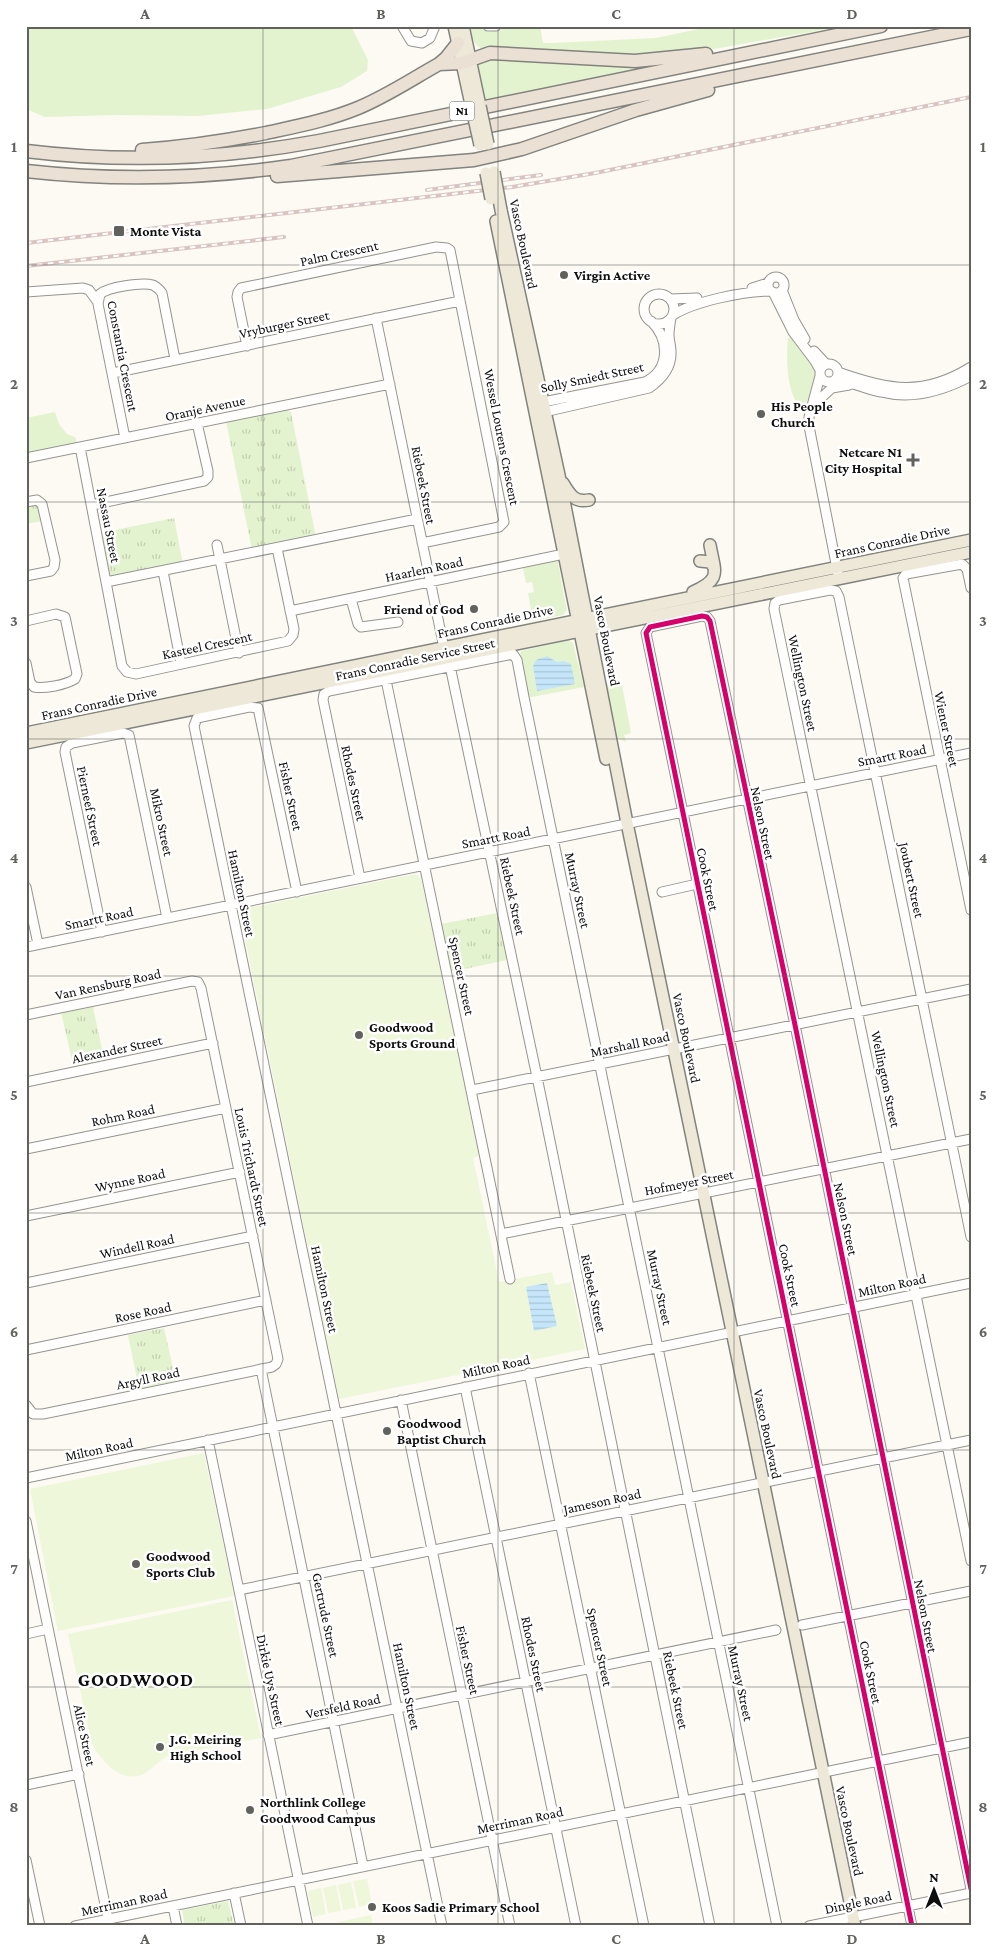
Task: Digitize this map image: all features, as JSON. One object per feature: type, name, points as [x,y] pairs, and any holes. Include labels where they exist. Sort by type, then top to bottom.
[{"type":"highway","points":[[439,64],[466,62],[480,55],[490,53],[616,60],[651,60],[740,49],[867,26]]},
{"type":"highway","name":"N1","points":[[33,152],[102,157],[154,158],[216,155],[278,148],[881,26]]},
{"type":"highway","name":"N1","points":[[26,171],[83,176],[163,178],[234,174],[301,164],[971,29]]},
{"type":"highway","points":[[33,152],[122,152],[180,148],[313,123],[345,113],[380,98],[439,64],[458,43]]},
{"type":"highway","points":[[163,178],[212,181],[488,159],[636,110],[782,67]]},
{"type":"main road","points":[[454,26],[458,43],[466,62]]},
{"type":"main road","points":[[463,26],[466,62]]},
{"type":"main road","name":"Vasco Boulevard","points":[[466,62],[488,159],[539,408],[564,554],[583,624]]},
{"type":"main road","name":"Vasco Boulevard","points":[[539,408],[559,475],[583,624],[623,824],[850,1922]]},
{"type":"main road","points":[[559,475],[572,497],[580,501],[589,500]]},
{"type":"main road","name":"Frans Conradie Drive","points":[[583,624],[838,573],[971,540]]},
{"type":"main road","points":[[670,601],[708,585],[714,575],[710,546]]},
{"type":"main road","name":"Frans Conradie Drive","points":[[26,743],[447,657],[670,601],[971,552]]},
{"type":"main road","points":[[700,561],[710,562],[714,567]]},
{"type":"main road","name":"Frans Conradie Drive","points":[[26,733],[447,657]]},
{"type":"street","points":[[402,26],[411,41],[418,43],[430,38],[433,35],[435,26]]},
{"type":"street","points":[[488,26],[496,26]]},
{"type":"street","name":"Palm Crescent","points":[[247,346],[237,297],[239,290],[245,286],[442,247],[448,249],[452,254],[460,301]]},
{"type":"street","points":[[822,370],[793,332],[771,289],[773,277],[780,278],[784,284],[782,290],[799,329],[822,370],[824,380],[835,378],[907,388],[932,385],[949,379],[971,367]]},
{"type":"street","name":"Constantia Crescent","points":[[125,438],[97,301],[100,294],[108,289],[146,285],[158,288],[162,293],[175,359]]},
{"type":"street","points":[[26,292],[83,288],[89,290],[97,301]]},
{"type":"street","points":[[771,289],[691,305],[664,323],[651,321],[644,310],[647,300],[659,294],[670,299],[691,300],[771,289],[778,293],[782,290]]},
{"type":"street","points":[[670,299],[674,306],[672,317]]},
{"type":"street","name":"Vryburger Street","points":[[113,373],[460,301]]},
{"type":"street","name":"Wessel Lourens Crescent","points":[[422,543],[499,527],[504,522],[460,301]]},
{"type":"street","name":"Solly Smiedt Street","points":[[539,408],[649,388],[664,376],[670,361],[669,335],[672,317]]},
{"type":"street","name":"Riebeek Street","points":[[376,318],[430,583],[537,1077],[710,1926]]},
{"type":"street","name":"Solly Smiedt Street","points":[[539,408],[652,379],[662,368],[665,360],[665,351],[662,335],[651,321]]},
{"type":"street","points":[[812,406],[821,392],[835,378],[834,365],[822,370]]},
{"type":"street","points":[[822,370],[809,417],[810,434],[838,573]]},
{"type":"street","points":[[812,406],[832,388],[848,385],[889,394],[914,394],[941,389],[971,376]]},
{"type":"street","points":[[835,378],[865,388]]},
{"type":"street","name":"Oranje Avenue","points":[[26,458],[390,384]]},
{"type":"street","points":[[92,505],[204,481],[208,474],[198,423]]},
{"type":"street","name":"Nassau Street","points":[[80,447],[106,582],[417,519]]},
{"type":"street","points":[[26,502],[37,500],[42,504],[54,560],[54,567],[51,571],[26,576]]},
{"type":"street","points":[[217,545],[239,652]]},
{"type":"street","name":"Kasteel Crescent","points":[[106,582],[122,666],[130,674],[136,674],[288,642],[294,632],[277,548]]},
{"type":"street","name":"Haarlem Road","points":[[290,611],[564,554]]},
{"type":"street","name":"Wiener Street","points":[[971,588],[966,567],[959,564],[906,574],[902,578],[971,910]]},
{"type":"street","points":[[163,571],[181,664]]},
{"type":"street","name":"Joubert Street","points":[[775,604],[779,600],[830,590],[836,591],[838,595],[971,1237]]},
{"type":"street","points":[[352,599],[358,624],[361,627],[398,622]]},
{"type":"street","name":"Wellington Street","points":[[775,604],[774,609],[810,786],[971,1561]]},
{"type":"street","points":[[26,621],[56,614],[64,617],[77,674],[75,679],[70,682],[41,688],[34,687],[30,682],[26,663]]},
{"type":"street","name":"Nelson Street","points":[[646,630],[650,627],[702,616],[709,620],[824,1169],[971,1891]]},
{"type":"street","name":"Cook Street","points":[[646,630],[912,1926]]},
{"type":"street","name":"Frans Conradie Service Street","points":[[324,694],[386,680],[447,657],[513,654]]},
{"type":"street","name":"Murray Street","points":[[513,654],[517,660],[777,1926]]},
{"type":"street","name":"Spencer Street","points":[[386,680],[510,1279]]},
{"type":"street","name":"Rhodes Street","points":[[324,694],[323,700],[360,878]]},
{"type":"street","name":"Hamilton Street","points":[[256,708],[249,707],[197,718],[194,723],[442,1926]]},
{"type":"street","name":"Fisher Street","points":[[256,708],[259,711],[297,892]]},
{"type":"street","name":"Mikro Street","points":[[127,734],[131,740],[167,918]]},
{"type":"street","name":"Pierneef Street","points":[[102,932],[65,750],[72,743],[127,734]]},
{"type":"street","name":"Smartt Road","points":[[26,947],[971,753]]},
{"type":"street","points":[[662,892],[697,884]]},
{"type":"street","points":[[26,887],[38,944]]},
{"type":"street","name":"Van Rensburg Road","points":[[26,1015],[195,980]]},
{"type":"street","name":"Louis Trichardt Street","points":[[195,980],[201,988],[213,1043],[278,1361]]},
{"type":"street","name":"Marshall Road","points":[[472,1090],[971,989]]},
{"type":"street","name":"Alexander Street","points":[[26,1082],[213,1043]]},
{"type":"street","name":"Rohm Road","points":[[26,1149],[226,1108]]},
{"type":"street","name":"Hofmeyer Street","points":[[501,1234],[971,1139]]},
{"type":"street","name":"Wynne Road","points":[[26,1216],[240,1172]]},
{"type":"street","name":"Windell Road","points":[[26,1283],[253,1236]]},
{"type":"street","name":"Milton Road","points":[[26,1478],[971,1283]]},
{"type":"street","name":"Rose Road","points":[[26,1350],[266,1300]]},
{"type":"street","name":"Argyll Road","points":[[26,1404],[30,1412],[40,1414],[261,1369],[274,1366],[278,1361]]},
{"type":"street","name":"Gertrude Street","points":[[261,1369],[363,1866]]},
{"type":"street","name":"Spencer Street","points":[[529,1373],[644,1926]]},
{"type":"street","name":"Rhodes Street","points":[[466,1387],[576,1926]]},
{"type":"street","name":"Fisher Street","points":[[401,1400],[510,1926]]},
{"type":"street","name":"Dirkie Uys Street","points":[[208,1440],[308,1926]]},
{"type":"street","name":"Jameson Road","points":[[239,1590],[971,1440]]},
{"type":"street","name":"Alice Street","points":[[26,1521],[108,1922]]},
{"type":"street","points":[[802,1625],[971,1591]]},
{"type":"street","points":[[26,1634],[48,1630]]},
{"type":"street","name":"Versfeld Road","points":[[268,1735],[776,1630]]},
{"type":"street","name":"Merriman Road","points":[[75,1926],[108,1922],[173,1906],[363,1866],[971,1742]]},
{"type":"street","points":[[26,1785],[79,1774]]},
{"type":"street","points":[[26,1860],[40,1926]]},
{"type":"street","name":"Dingle Road","points":[[809,1926],[850,1922],[971,1891]]},
{"type":"street","points":[[234,1893],[241,1926]]},
{"type":"street","points":[[173,1906],[177,1926]]},
{"type":"green space","points":[[26,26],[351,26],[368,60],[367,71],[341,87],[267,109],[198,116],[114,115],[45,117],[26,109]]},
{"type":"green space","points":[[470,26],[483,26],[488,32],[519,26],[540,26],[543,43],[552,43],[656,38],[713,26],[845,26],[697,52],[646,57],[485,50],[474,41]]},
{"type":"green space","points":[[478,58],[700,58],[484,101],[476,62]]},
{"type":"green space","points":[[790,337],[810,359],[816,372],[814,387],[803,408],[793,396],[788,376],[787,355],[788,338]]},
{"type":"green space","points":[[285,409],[291,412],[316,537],[252,550],[226,421]]},
{"type":"green space","points":[[55,412],[59,424],[67,434],[75,437],[77,443],[26,454],[26,418]]},
{"type":"green space","points":[[38,504],[43,521],[26,524],[26,505]]},
{"type":"green space","points":[[174,518],[183,564],[113,577],[109,574],[100,533]]},
{"type":"green space","points":[[557,558],[567,610],[563,615],[533,621],[528,593],[534,592],[532,582],[526,583],[522,564]]},
{"type":"green space","points":[[568,640],[573,643],[584,687],[527,698],[519,659],[521,651]]},
{"type":"green space","points":[[621,680],[631,733],[624,735],[626,742],[614,736],[605,684]]},
{"type":"green space","name":"Goodwood Sports Ground","points":[[415,874],[421,878],[479,1156],[473,1158],[499,1282],[552,1272],[555,1285],[571,1282],[585,1349],[339,1399],[239,910]]},
{"type":"green space","points":[[497,913],[507,960],[450,972],[441,924]]},
{"type":"green space","points":[[93,1007],[105,1063],[74,1069],[61,1012]]},
{"type":"green space","points":[[164,1328],[176,1381],[139,1389],[128,1335]]},
{"type":"green space","name":"Goodwood Sports Club","points":[[204,1453],[234,1596],[58,1631],[30,1489]]},
{"type":"green space","points":[[232,1600],[261,1738],[170,1755],[145,1773],[137,1776],[121,1774],[114,1770],[101,1758],[92,1744],[68,1634]]},
{"type":"green space","points":[[367,1879],[372,1904],[359,1907],[353,1881]]},
{"type":"green space","points":[[351,1882],[356,1908],[343,1910],[338,1885]]},
{"type":"green space","points":[[336,1885],[341,1911],[328,1913],[323,1888]]},
{"type":"green space","points":[[321,1888],[326,1914],[313,1917],[308,1891]]},
{"type":"green space","points":[[228,1901],[234,1926],[185,1926],[182,1910]]},
{"type":"green space","points":[[371,1915],[373,1926],[321,1926]]},
{"type":"water","points":[[547,656],[557,662],[564,661],[571,664],[575,684],[537,691],[533,666],[536,660]]},
{"type":"water","points":[[547,1283],[557,1326],[534,1331],[526,1287]]},
{"type":"railway","points":[[26,243],[512,187],[595,173],[971,97]]},
{"type":"railway","points":[[427,190],[541,175]]},
{"type":"railway","points":[[26,266],[284,237]]},
{"type":"cycle path","points":[[912,1926],[646,633],[650,627],[702,616],[707,617],[710,621],[795,1025],[971,1889]]},
{"type":"place","name":"Monte Vista","points":[[119,231]]},
{"type":"place","name":"Virgin Active","points":[[564,275]]},
{"type":"place","name":"His People Church","points":[[761,414]]},
{"type":"place","name":"Netcare N1 City Hospital","points":[[913,460]]},
{"type":"place","name":"Friend of God","points":[[474,609]]},
{"type":"place","name":"Goodwood Sports Ground","points":[[359,1035]]},
{"type":"place","name":"Goodwood Baptist Church","points":[[387,1431]]},
{"type":"place","name":"Goodwood Sports Club","points":[[136,1564]]},
{"type":"place","name":"J.G. Meiring High School","points":[[160,1747]]},
{"type":"place","name":"Northlink College Goodwood Campus","points":[[250,1810]]},
{"type":"place","name":"Koos Sadie Primary School","points":[[372,1907]]},
{"type":"district","name":"GOODWOOD","points":[[136,1679]]}]
